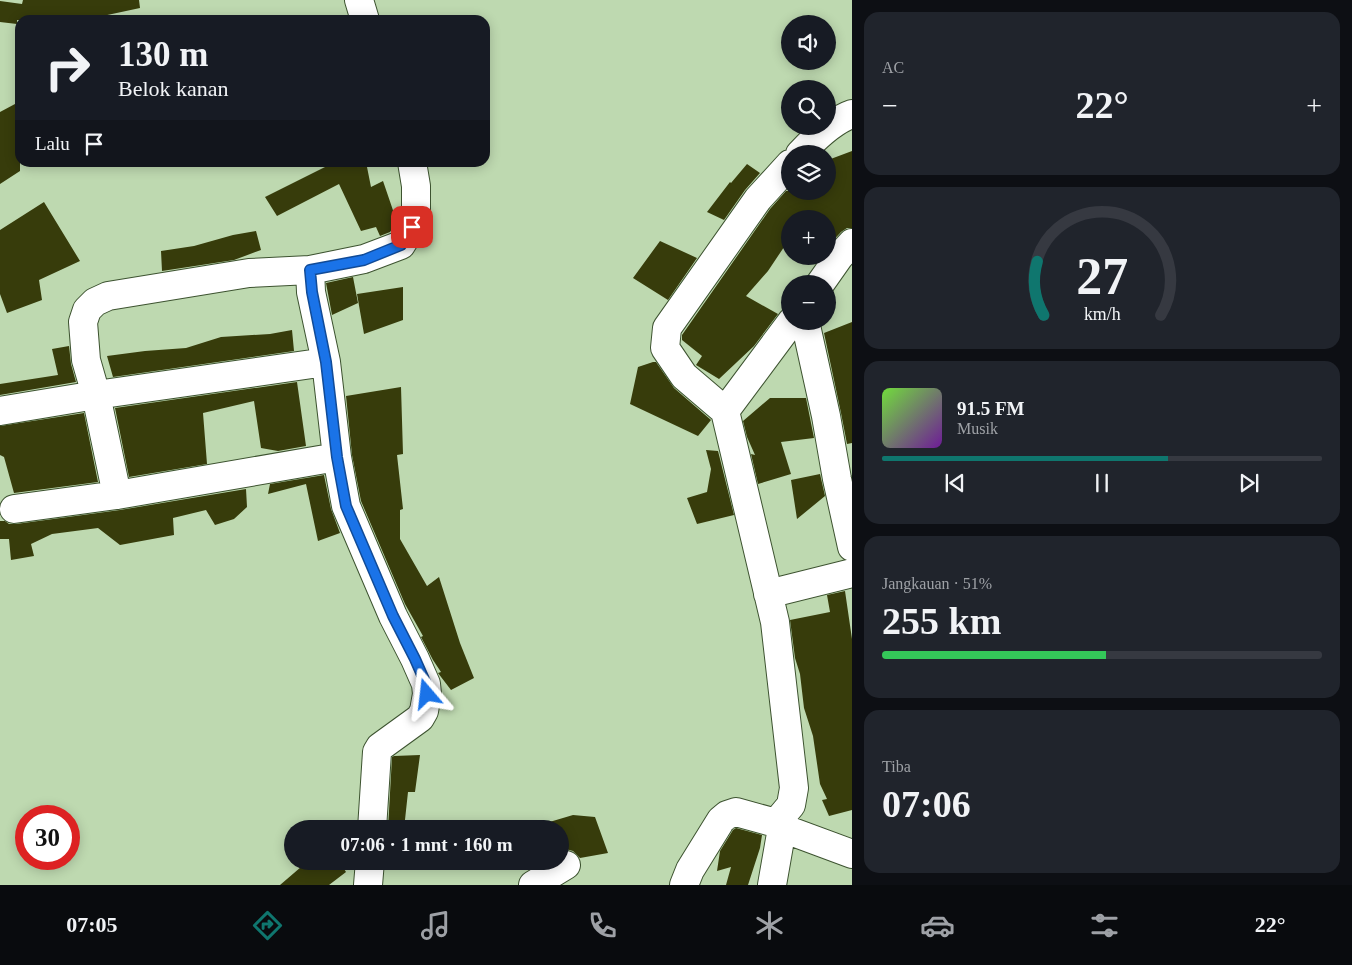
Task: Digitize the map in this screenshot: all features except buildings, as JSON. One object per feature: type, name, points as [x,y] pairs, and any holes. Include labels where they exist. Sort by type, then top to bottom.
[{"type":"street","points":[[359,0],[364,15]]},
{"type":"street","points":[[808,145],[842,118],[852,114]]},
{"type":"street","points":[[118,495],[96,395],[86,360],[83,322],[87,310],[95,302],[108,296],[250,273],[310,270],[364,260],[401,245],[412,227],[416,210],[416,186],[413,167]]},
{"type":"street","points":[[772,885],[779,825],[791,805],[794,788],[775,622],[724,411],[684,376],[665,348],[667,328],[758,198],[781,174]]},
{"type":"street","points":[[827,275],[852,243]]},
{"type":"street","points":[[310,270],[312,292],[326,362],[337,457],[346,506],[393,616],[426,684],[427,694],[424,711],[420,718],[380,747],[377,752],[373,820]]},
{"type":"street","points":[[724,411],[785,330]]},
{"type":"street","points":[[807,330],[826,416],[844,477],[852,547]]},
{"type":"street","points":[[0,411],[96,395],[326,362]]},
{"type":"street","points":[[14,509],[118,495],[337,457]]},
{"type":"street","points":[[768,594],[852,574]]},
{"type":"street","points":[[684,885],[690,870],[721,820],[727,815],[736,812],[779,825],[852,854]]},
{"type":"street","points":[[368,885],[369,870]]},
{"type":"street","points":[[533,885],[558,870]]},
{"type":"route","points":[[412,227],[401,245],[364,260],[310,270],[312,292],[326,362],[337,457],[346,506],[393,616],[426,684],[427,694]]}]
